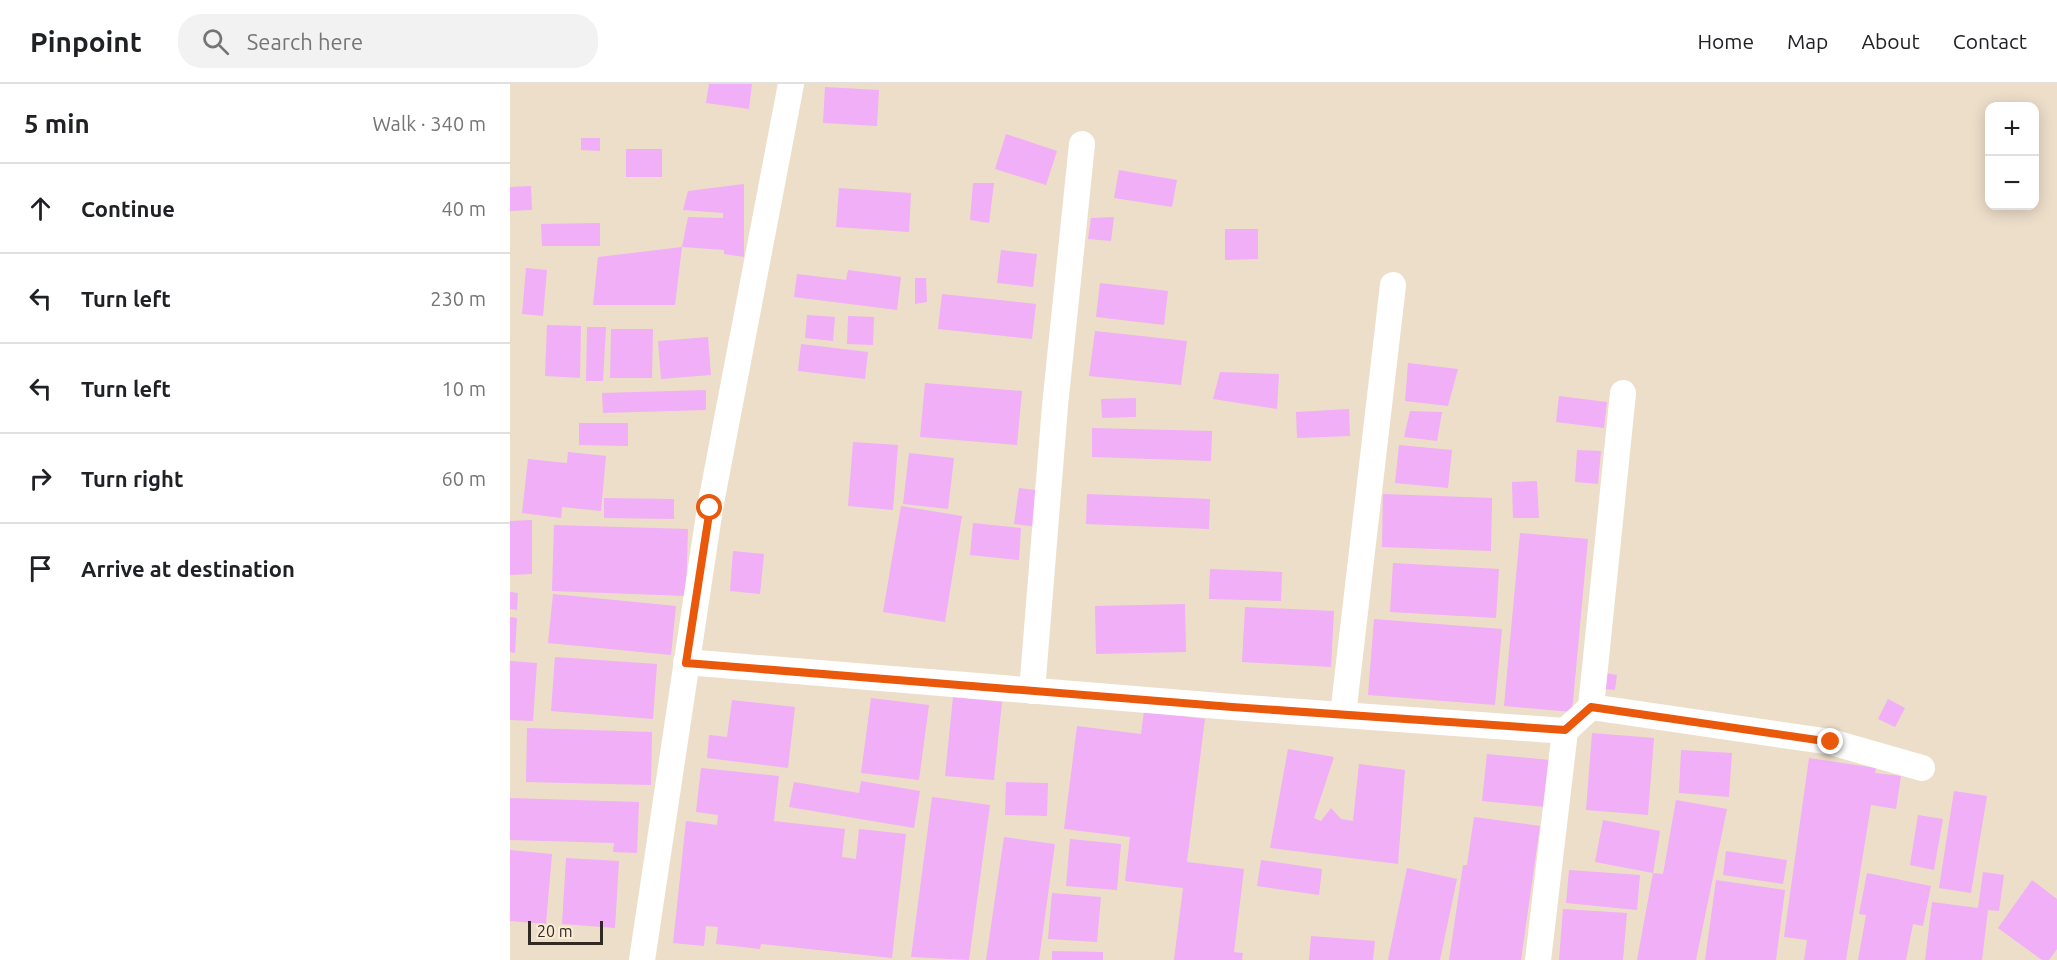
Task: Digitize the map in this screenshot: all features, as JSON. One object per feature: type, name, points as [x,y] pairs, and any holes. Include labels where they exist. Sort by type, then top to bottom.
[{"type":"street","points":[[642,960],[710,508],[791,84]]},
{"type":"street","points":[[1032,691],[1055,405],[1082,144]]},
{"type":"street","points":[[1343,715],[1393,285]]},
{"type":"street","points":[[1538,960],[1565,730],[1591,707],[1623,393]]},
{"type":"street","points":[[686,663],[1343,715],[1565,730]]},
{"type":"street","points":[[1591,707],[1831,742],[1922,768]]},
{"type":"building","points":[[709,84],[752,84],[749,109],[706,103]]},
{"type":"building","points":[[825,87],[879,90],[877,126],[823,123]]},
{"type":"building","points":[[1006,134],[1057,151],[1046,185],[995,169]]},
{"type":"building","points":[[581,138],[600,138],[600,151],[581,150]]},
{"type":"building","points":[[626,149],[662,149],[662,177],[626,177]]},
{"type":"building","points":[[1119,170],[1177,180],[1172,207],[1114,198]]},
{"type":"building","points":[[973,183],[994,183],[989,223],[970,220]]},
{"type":"building","points":[[744,184],[744,257],[724,254],[724,250],[682,247],[688,217],[723,218],[723,213],[683,210],[688,191]]},
{"type":"building","points":[[531,186],[532,210],[510,211],[510,187]]},
{"type":"building","points":[[839,188],[911,193],[909,232],[836,227]]},
{"type":"building","points":[[1114,217],[1111,241],[1088,239],[1091,218]]},
{"type":"building","points":[[600,223],[600,246],[542,246],[541,224]]},
{"type":"building","points":[[1225,229],[1258,229],[1258,259],[1225,260]]},
{"type":"building","points":[[682,247],[675,305],[593,305],[598,257]]},
{"type":"building","points":[[1001,250],[1037,254],[1033,287],[997,283]]},
{"type":"building","points":[[526,268],[547,270],[543,316],[522,314]]},
{"type":"building","points":[[848,270],[901,277],[897,310],[794,297],[797,274],[846,280]]},
{"type":"building","points":[[915,278],[926,278],[927,302],[915,304]]},
{"type":"building","points":[[1100,283],[1168,291],[1164,325],[1096,317]]},
{"type":"building","points":[[942,294],[1036,304],[1032,339],[938,329]]},
{"type":"building","points":[[807,315],[835,317],[833,341],[805,338]]},
{"type":"building","points":[[848,316],[874,317],[873,345],[847,344]]},
{"type":"building","points":[[547,325],[581,326],[580,378],[545,376]]},
{"type":"building","points":[[587,327],[606,327],[603,381],[586,381]]},
{"type":"building","points":[[611,329],[653,329],[652,378],[610,378]]},
{"type":"building","points":[[1095,331],[1187,341],[1181,385],[1089,376]]},
{"type":"building","points":[[708,337],[711,375],[661,379],[658,341]]},
{"type":"building","points":[[801,344],[868,352],[865,379],[798,371]]},
{"type":"building","points":[[1408,363],[1458,369],[1448,406],[1405,401]]},
{"type":"building","points":[[1220,372],[1279,374],[1277,409],[1213,399]]},
{"type":"building","points":[[925,383],[1022,391],[1017,445],[920,437]]},
{"type":"building","points":[[706,390],[706,410],[603,413],[602,393]]},
{"type":"building","points":[[1559,396],[1607,402],[1604,428],[1556,422]]},
{"type":"building","points":[[1136,398],[1136,417],[1102,418],[1101,399]]},
{"type":"building","points":[[1349,409],[1350,436],[1297,438],[1296,412]]},
{"type":"building","points":[[1410,411],[1442,412],[1437,441],[1404,437]]},
{"type":"building","points":[[579,423],[628,423],[628,446],[579,445]]},
{"type":"building","points":[[1092,428],[1212,431],[1211,461],[1092,457]]},
{"type":"building","points":[[853,442],[898,445],[893,510],[848,506]]},
{"type":"building","points":[[1399,445],[1452,450],[1448,488],[1395,483]]},
{"type":"building","points":[[1577,450],[1601,451],[1598,484],[1575,482]]},
{"type":"building","points":[[568,452],[606,456],[601,511],[562,507],[561,518],[522,513],[528,459],[567,463]]},
{"type":"building","points":[[909,453],[954,458],[948,509],[903,504]]},
{"type":"building","points":[[1537,481],[1539,518],[1513,518],[1512,482]]},
{"type":"building","points":[[1019,488],[1042,491],[1038,527],[1014,524]]},
{"type":"building","points":[[1087,494],[1210,499],[1209,529],[1086,524]]},
{"type":"building","points":[[1383,494],[1492,498],[1491,551],[1382,547]]},
{"type":"building","points":[[604,498],[674,499],[674,519],[604,518]]},
{"type":"building","points":[[901,506],[962,516],[945,622],[883,612]]},
{"type":"building","points":[[532,520],[532,574],[510,575],[510,521]]},
{"type":"building","points":[[973,523],[1021,528],[1019,560],[970,555]]},
{"type":"building","points":[[554,525],[688,529],[686,596],[552,591]]},
{"type":"building","points":[[1520,533],[1588,539],[1572,712],[1504,706]]},
{"type":"building","points":[[733,551],[764,554],[760,594],[730,591]]},
{"type":"building","points":[[1393,563],[1499,569],[1496,618],[1390,612]]},
{"type":"building","points":[[1210,569],[1282,572],[1281,601],[1209,599]]},
{"type":"building","points":[[510,592],[518,593],[517,610],[510,609]]},
{"type":"building","points":[[553,594],[676,606],[671,655],[548,643]]},
{"type":"building","points":[[1185,604],[1186,652],[1096,654],[1095,606]]},
{"type":"building","points":[[1245,607],[1334,611],[1331,667],[1242,662]]},
{"type":"building","points":[[510,617],[517,618],[515,653],[510,652]]},
{"type":"building","points":[[1374,619],[1502,629],[1495,705],[1368,695]]},
{"type":"building","points":[[555,657],[657,664],[653,719],[551,711]]},
{"type":"building","points":[[510,661],[537,663],[533,721],[510,720]]},
{"type":"building","points":[[1605,673],[1617,675],[1615,690],[1604,689]]},
{"type":"building","points":[[953,697],[1002,702],[994,780],[945,776]]},
{"type":"building","points":[[871,698],[929,705],[919,780],[861,773]]},
{"type":"building","points":[[1888,699],[1905,708],[1895,727],[1878,719]]},
{"type":"building","points":[[732,700],[795,707],[788,768],[707,758],[709,735],[727,737]]},
{"type":"building","points":[[1144,711],[1205,719],[1187,862],[1244,869],[1234,952],[1243,953],[1242,960],[1174,960],[1183,888],[1125,881],[1130,837],[1064,829],[1077,726],[1141,734]]},
{"type":"building","points":[[527,728],[652,732],[651,785],[526,782]]},
{"type":"building","points":[[1592,733],[1654,738],[1648,815],[1586,810]]},
{"type":"building","points":[[1288,749],[1334,757],[1314,818],[1321,821],[1331,808],[1341,819],[1353,821],[1359,764],[1405,770],[1398,864],[1270,848]]},
{"type":"building","points":[[1681,750],[1732,753],[1729,797],[1679,793]]},
{"type":"building","points":[[1487,754],[1550,760],[1545,807],[1482,801]]},
{"type":"building","points":[[1809,758],[1876,768],[1875,773],[1901,776],[1896,809],[1871,805],[1846,960],[1804,960],[1807,940],[1784,937]]},
{"type":"building","points":[[701,768],[779,776],[774,821],[845,829],[842,857],[856,859],[859,829],[906,834],[892,958],[761,944],[760,949],[716,944],[718,927],[706,926],[704,946],[673,943],[686,821],[717,825],[718,815],[696,812]]},
{"type":"building","points":[[861,781],[920,791],[914,828],[789,807],[794,782],[859,793]]},
{"type":"building","points":[[1006,782],[1048,783],[1047,816],[1005,815]]},
{"type":"building","points":[[1954,791],[1987,796],[1971,893],[1939,888]]},
{"type":"building","points":[[932,797],[990,805],[969,960],[911,957]]},
{"type":"building","points":[[510,798],[639,802],[637,853],[613,852],[614,843],[510,840]]},
{"type":"building","points":[[1676,800],[1727,809],[1696,960],[1637,960],[1653,873],[1663,874]]},
{"type":"building","points":[[1918,815],[1943,819],[1934,870],[1910,865]]},
{"type":"building","points":[[1474,817],[1540,826],[1521,960],[1449,960],[1463,865],[1467,865]]},
{"type":"building","points":[[1603,820],[1660,831],[1653,873],[1595,862]]},
{"type":"building","points":[[1004,837],[1055,844],[1039,960],[986,960]]},
{"type":"building","points":[[1070,839],[1121,844],[1117,890],[1066,886]]},
{"type":"building","points":[[510,850],[552,854],[546,924],[510,921]]},
{"type":"building","points":[[1726,851],[1787,860],[1783,884],[1723,875]]},
{"type":"building","points":[[566,858],[619,861],[615,928],[562,924]]},
{"type":"building","points":[[1261,860],[1322,869],[1319,895],[1257,886]]},
{"type":"building","points":[[1407,868],[1457,879],[1440,960],[1388,960]]},
{"type":"building","points":[[1569,870],[1640,875],[1637,910],[1566,903]]},
{"type":"building","points":[[1983,872],[2004,875],[1999,911],[1988,910],[1982,960],[1925,960],[1932,902],[1978,908]]},
{"type":"building","points":[[1867,873],[1931,886],[1923,926],[1913,924],[1906,960],[1858,960],[1866,915],[1859,914]]},
{"type":"building","points":[[1716,880],[1785,890],[1776,960],[1705,960]]},
{"type":"building","points":[[2032,880],[2057,899],[2057,949],[2049,960],[2042,960],[1998,928]]},
{"type":"building","points":[[1052,893],[1101,897],[1097,942],[1048,939]]},
{"type":"building","points":[[1563,909],[1627,913],[1623,960],[1559,960]]},
{"type":"building","points":[[1311,936],[1375,941],[1373,960],[1309,960]]},
{"type":"building","points":[[1052,951],[1103,952],[1103,960],[1052,960]]},
{"type":"route","points":[[710,508],[686,663],[1232,707],[1565,730],[1591,707],[1831,742]]}]
